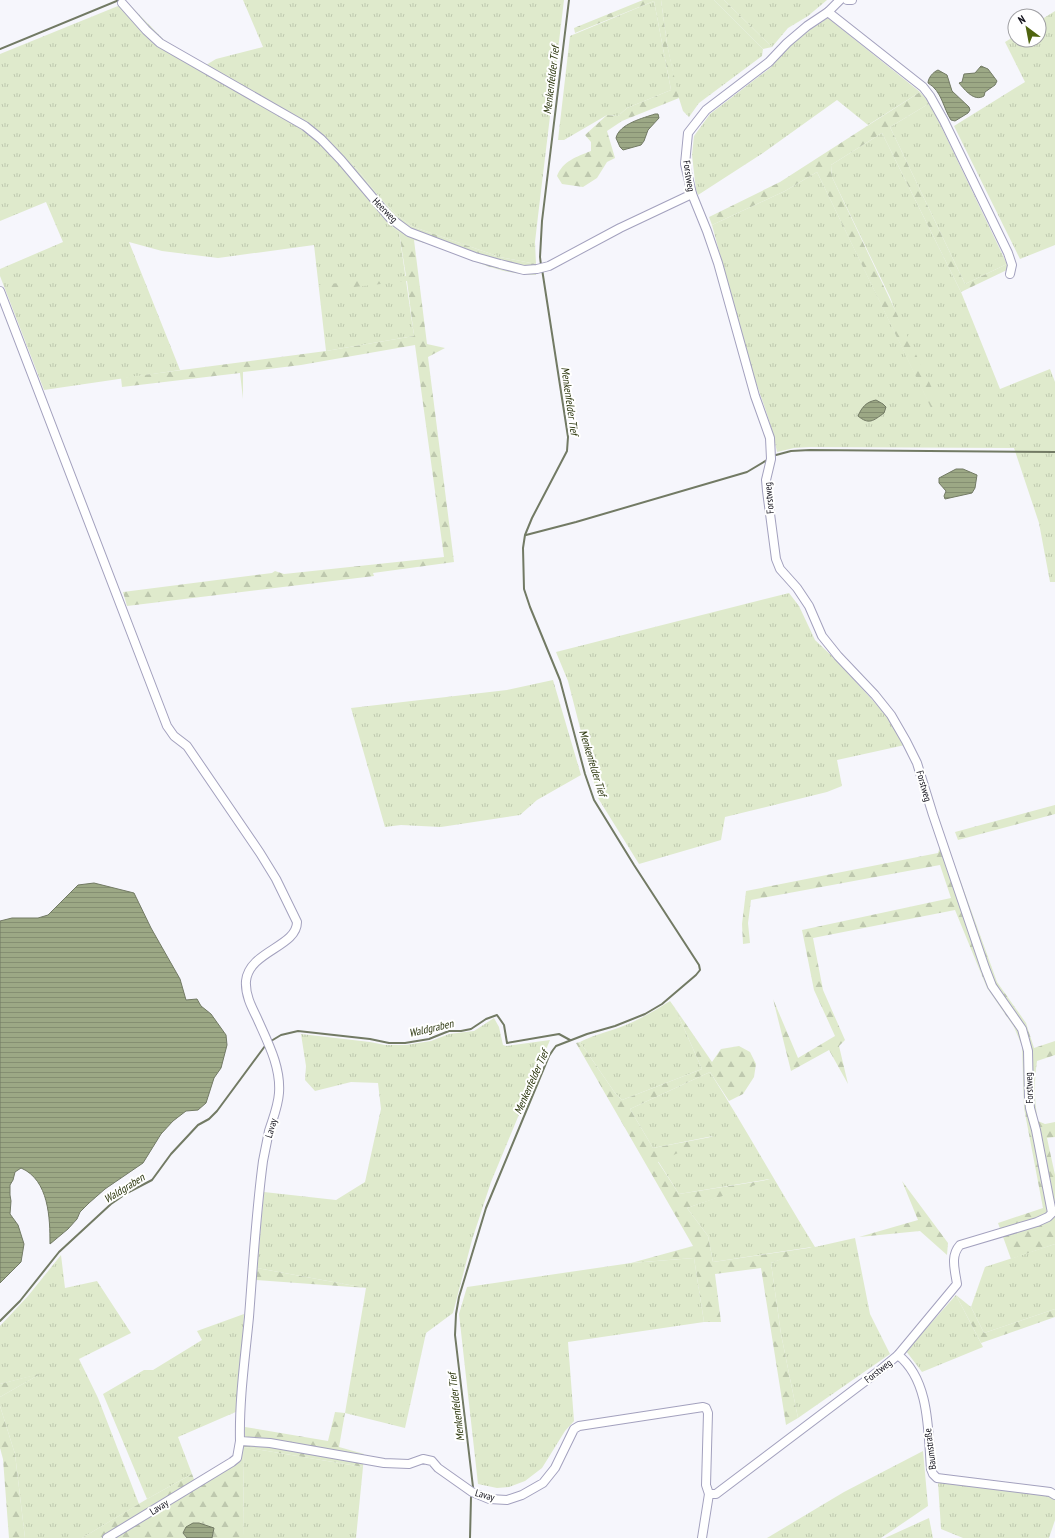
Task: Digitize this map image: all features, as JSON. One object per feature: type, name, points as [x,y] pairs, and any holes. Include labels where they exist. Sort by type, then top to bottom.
[{"type":"street","name":"Forstweg","points":[[709,1494],[716,1494],[898,1355],[957,1284],[954,1258],[955,1251],[960,1246],[1037,1222],[1052,1214],[1029,1098],[1028,1051],[1022,1029],[992,986],[933,815],[917,763],[891,715],[822,636],[809,606],[797,588],[780,569],[776,560],[766,480],[771,459],[770,438],[755,396],[718,263],[692,194],[685,164],[688,133],[697,120],[718,101],[769,62],[797,35],[828,12],[840,0]]},
{"type":"street","points":[[847,0],[852,0]]},
{"type":"street","name":"Heerweg","points":[[122,3],[160,43],[305,126],[321,139],[341,160],[390,218],[409,232],[475,257],[524,270],[549,266],[620,228],[692,194]]},
{"type":"street","points":[[828,12],[923,87],[930,96],[944,121],[1008,253],[1012,265],[1010,274]]},
{"type":"street","name":"Lavay","points":[[0,291],[167,726],[174,736],[187,746],[260,853],[292,908],[297,922],[297,927],[292,936],[266,953],[252,965],[246,980],[247,996],[273,1054],[279,1092],[276,1111],[265,1151],[259,1195],[243,1380],[240,1441],[237,1458],[107,1538]]},
{"type":"street","name":"Baumstraße","points":[[898,1355],[909,1367],[922,1392],[931,1469],[937,1478],[1050,1492],[1055,1495]]},
{"type":"street","name":"Lavay","points":[[240,1441],[270,1443],[384,1463],[409,1464],[423,1459],[432,1461],[438,1468],[472,1492],[489,1499],[507,1500],[522,1495],[543,1482],[555,1468],[574,1429],[579,1426],[702,1407],[706,1408],[708,1413],[706,1485],[709,1494]]},
{"type":"street","points":[[702,1538],[709,1494]]},
{"type":"green space","points":[[243,0],[564,0],[535,242],[536,264],[500,257],[414,227],[387,205],[349,159],[386,221],[399,232],[414,336],[326,351],[314,245],[218,258],[162,251],[129,242],[180,370],[44,390],[0,276],[0,269],[63,242],[46,202],[0,221],[0,54],[118,6],[129,4],[164,40],[206,65],[216,59],[263,47]]},
{"type":"green space","points":[[643,0],[661,0],[667,44],[679,98],[622,121],[607,131],[615,158],[607,162],[597,178],[583,187],[562,184],[557,176],[560,171],[566,163],[591,151],[591,142],[585,135],[607,115],[618,116],[627,108],[671,90],[654,1],[575,33],[574,28]]},
{"type":"green space","points":[[661,0],[714,0],[763,49],[762,56],[699,103],[689,117],[683,111],[677,92],[667,44]]},
{"type":"green space","points":[[714,0],[724,0],[772,47],[763,49]]},
{"type":"green space","points":[[724,0],[827,0],[808,16],[788,28],[772,47]]},
{"type":"green space","points":[[654,1],[671,90],[627,108],[618,116],[607,115],[564,140],[558,140],[570,36]]},
{"type":"green space","points":[[1055,11],[1055,245],[1020,259],[954,126],[1025,82],[1008,48],[1047,48],[1047,16]]},
{"type":"green space","points":[[828,18],[920,92],[868,125],[837,100],[763,153],[698,195],[696,190],[692,155],[694,136],[710,114],[770,68],[797,38]]},
{"type":"green space","points":[[920,92],[930,103],[890,127],[965,284],[1007,264],[1009,269],[961,292],[882,133],[831,165],[832,177],[940,405],[940,410],[933,412],[817,172],[785,191],[712,225],[709,217],[780,182]]},
{"type":"green space","points":[[930,103],[1007,264],[965,284],[890,127]]},
{"type":"green space","points":[[882,133],[961,292],[1000,389],[1050,369],[1055,382],[1055,582],[1050,582],[1039,523],[1014,448],[810,447],[794,448],[777,452],[769,420],[754,378],[712,225],[785,191],[817,172],[933,411],[890,297],[832,177],[831,165]]},
{"type":"green space","points":[[349,159],[387,205],[414,227],[500,257],[536,264],[536,275],[504,271],[414,240],[427,344],[445,348],[428,357],[454,562],[373,573],[374,576],[127,606],[123,592],[272,573],[275,571],[284,574],[444,557],[415,345],[301,365],[243,372],[243,399],[240,373],[122,387],[121,378],[326,351],[414,336],[407,281],[320,291],[319,285],[406,276],[399,232],[386,221],[339,164]]},
{"type":"green space","points":[[789,593],[799,606],[815,640],[835,659],[888,717],[905,745],[837,760],[842,786],[827,792],[725,817],[721,840],[639,864],[598,798],[568,681],[556,652]]},
{"type":"green space","points":[[553,680],[581,775],[537,800],[520,815],[441,827],[401,825],[385,827],[351,708],[507,690]]},
{"type":"green space","points":[[1055,805],[1055,814],[958,840],[955,832]]},
{"type":"green space","points":[[944,835],[997,982],[1026,1023],[1034,1048],[1055,1041],[1055,1055],[1037,1061],[1035,1091],[1038,1121],[1045,1124],[1055,1122],[1055,1137],[1047,1138],[1055,1175],[1055,1244],[1011,1259],[998,1223],[1043,1208],[1024,1108],[1022,1046],[1014,1027],[987,988],[955,910],[813,938],[823,990],[845,1040],[839,1046],[848,1084],[829,1050],[791,1071],[773,999],[798,1058],[835,1036],[814,990],[802,930],[951,898],[940,865],[751,900],[748,923],[750,943],[743,944],[742,924],[746,891],[938,853]]},
{"type":"green space","points":[[670,1001],[675,1008],[702,1069],[622,1100],[615,1093],[580,1042],[632,1022],[651,1013]]},
{"type":"green space","points":[[675,1008],[712,1062],[721,1049],[739,1046],[750,1052],[756,1064],[754,1077],[743,1094],[729,1101],[710,1072],[630,1109],[653,1148],[716,1136],[658,1162],[679,1194],[773,1179],[687,1208],[708,1236],[713,1262],[815,1247],[771,1263],[781,1334],[798,1418],[786,1425],[761,1268],[715,1274],[721,1322],[704,1322],[694,1258],[631,1263],[693,1246],[576,1043],[580,1042],[615,1093],[622,1100],[702,1069]]},
{"type":"green space","points":[[494,1018],[499,1027],[503,1045],[506,1046],[550,1040],[491,1182],[472,1240],[453,1313],[426,1333],[405,1428],[345,1413],[366,1288],[257,1268],[264,1192],[336,1200],[365,1182],[381,1109],[378,1083],[351,1082],[315,1091],[305,1080],[306,1066],[301,1034],[385,1045],[406,1045],[431,1041],[449,1034],[474,1031]]},
{"type":"green space","points":[[710,1072],[815,1247],[855,1238],[870,1314],[890,1354],[798,1418],[781,1334],[771,1263],[812,1247],[713,1262],[708,1236],[687,1208],[770,1179],[679,1194],[658,1161],[713,1136],[653,1148],[630,1109]]},
{"type":"green space","points":[[902,1181],[948,1243],[947,1255],[920,1231],[859,1237],[918,1220]]},
{"type":"green space","points":[[1055,1244],[1055,1309],[984,1333],[971,1307],[985,1267]]},
{"type":"green space","points":[[61,1255],[65,1288],[97,1281],[131,1333],[79,1359],[98,1398],[139,1504],[82,1538],[25,1538],[15,1454],[0,1406],[0,1397],[40,1374],[0,1384],[0,1326],[28,1296]]},
{"type":"green space","points":[[694,1258],[704,1322],[568,1342],[574,1421],[565,1431],[542,1468],[525,1481],[509,1487],[497,1488],[478,1484],[459,1314],[467,1287],[631,1263]]},
{"type":"green space","points":[[257,1268],[366,1288],[256,1280]]},
{"type":"green space","points":[[956,1295],[983,1347],[922,1372],[906,1351]]},
{"type":"green space","points":[[956,1295],[971,1307],[984,1333],[1055,1309],[1055,1317],[981,1343]]},
{"type":"green space","points":[[244,1314],[238,1411],[178,1437],[192,1474],[147,1499],[103,1394],[144,1370],[153,1370],[202,1340],[197,1331]]},
{"type":"green space","points":[[42,1373],[0,1397],[0,1384]]},
{"type":"green space","points":[[0,1406],[15,1454],[25,1538],[9,1538],[3,1459],[0,1448]]},
{"type":"green space","points":[[335,1412],[345,1413],[339,1447],[364,1454],[363,1467],[244,1447],[245,1427],[328,1441]]},
{"type":"green space","points":[[244,1447],[363,1467],[356,1538],[243,1538]]},
{"type":"green space","points":[[244,1447],[243,1538],[212,1538],[214,1528],[183,1533],[187,1538],[82,1538],[192,1474],[195,1482],[237,1458]]},
{"type":"green space","points":[[923,1451],[928,1506],[881,1538],[767,1538],[844,1492]]},
{"type":"green space","points":[[938,1482],[1049,1496],[1055,1500],[1055,1520],[1049,1538],[963,1538],[941,1529]]},
{"type":"green space","points":[[929,1518],[933,1538],[885,1538]]},
{"type":"shaded area","points":[[981,66],[988,69],[997,81],[995,85],[985,92],[984,96],[977,97],[970,94],[959,83],[962,82],[964,74],[975,73]]},
{"type":"shaded area","points":[[938,70],[947,75],[952,91],[969,107],[970,110],[968,113],[955,121],[951,120],[936,90],[928,83],[931,75]]},
{"type":"shaded area","points":[[658,114],[659,118],[648,130],[641,145],[623,150],[616,138],[618,133],[626,125]]},
{"type":"shaded area","points":[[876,400],[886,407],[884,413],[871,421],[862,419],[858,416],[865,405]]},
{"type":"shaded area","points":[[956,469],[963,469],[977,475],[975,488],[972,493],[945,499],[944,496],[946,491],[939,483],[939,478]]},
{"type":"shaded area","points":[[94,883],[134,893],[151,928],[180,979],[186,1000],[197,999],[201,1006],[211,1014],[226,1035],[227,1045],[221,1068],[214,1078],[206,1103],[198,1110],[186,1111],[173,1121],[161,1134],[143,1163],[105,1189],[80,1212],[77,1219],[68,1229],[50,1244],[48,1212],[42,1190],[37,1181],[21,1168],[15,1172],[10,1185],[10,1214],[18,1225],[24,1244],[21,1262],[0,1283],[0,921],[12,918],[38,918],[48,915],[78,885]]},
{"type":"shaded area","points":[[193,1523],[199,1523],[214,1528],[212,1538],[187,1538],[183,1533],[186,1527]]},
{"type":"waterway","points":[[0,49],[119,0]]},
{"type":"waterway","name":"Menkenfelder Tief","points":[[541,265],[542,221],[569,0]]},
{"type":"waterway","name":"Menkenfelder Tief","points":[[473,1487],[455,1335],[456,1314],[459,1297],[486,1208],[549,1056],[556,1046],[645,1014],[662,1004],[700,970],[699,965],[594,800],[585,774],[560,680],[524,589],[523,548],[525,535],[532,518],[567,451],[568,437],[542,269]]},
{"type":"waterway","points":[[776,455],[791,451],[810,450],[1055,452]]},
{"type":"waterway","points":[[526,535],[576,522],[747,472],[767,460]]},
{"type":"waterway","name":"Waldgraben","points":[[271,1041],[281,1035],[298,1031],[370,1039],[389,1043],[405,1043],[429,1039],[449,1031],[471,1029],[486,1019],[497,1015],[504,1025],[507,1043],[559,1034],[570,1040]]},
{"type":"waterway","name":"Waldgraben","points":[[0,1321],[20,1301],[59,1252],[111,1204],[127,1193],[152,1180],[171,1154],[198,1125],[209,1119],[217,1111],[265,1046]]},
{"type":"waterway","points":[[470,1538],[471,1497]]}]
